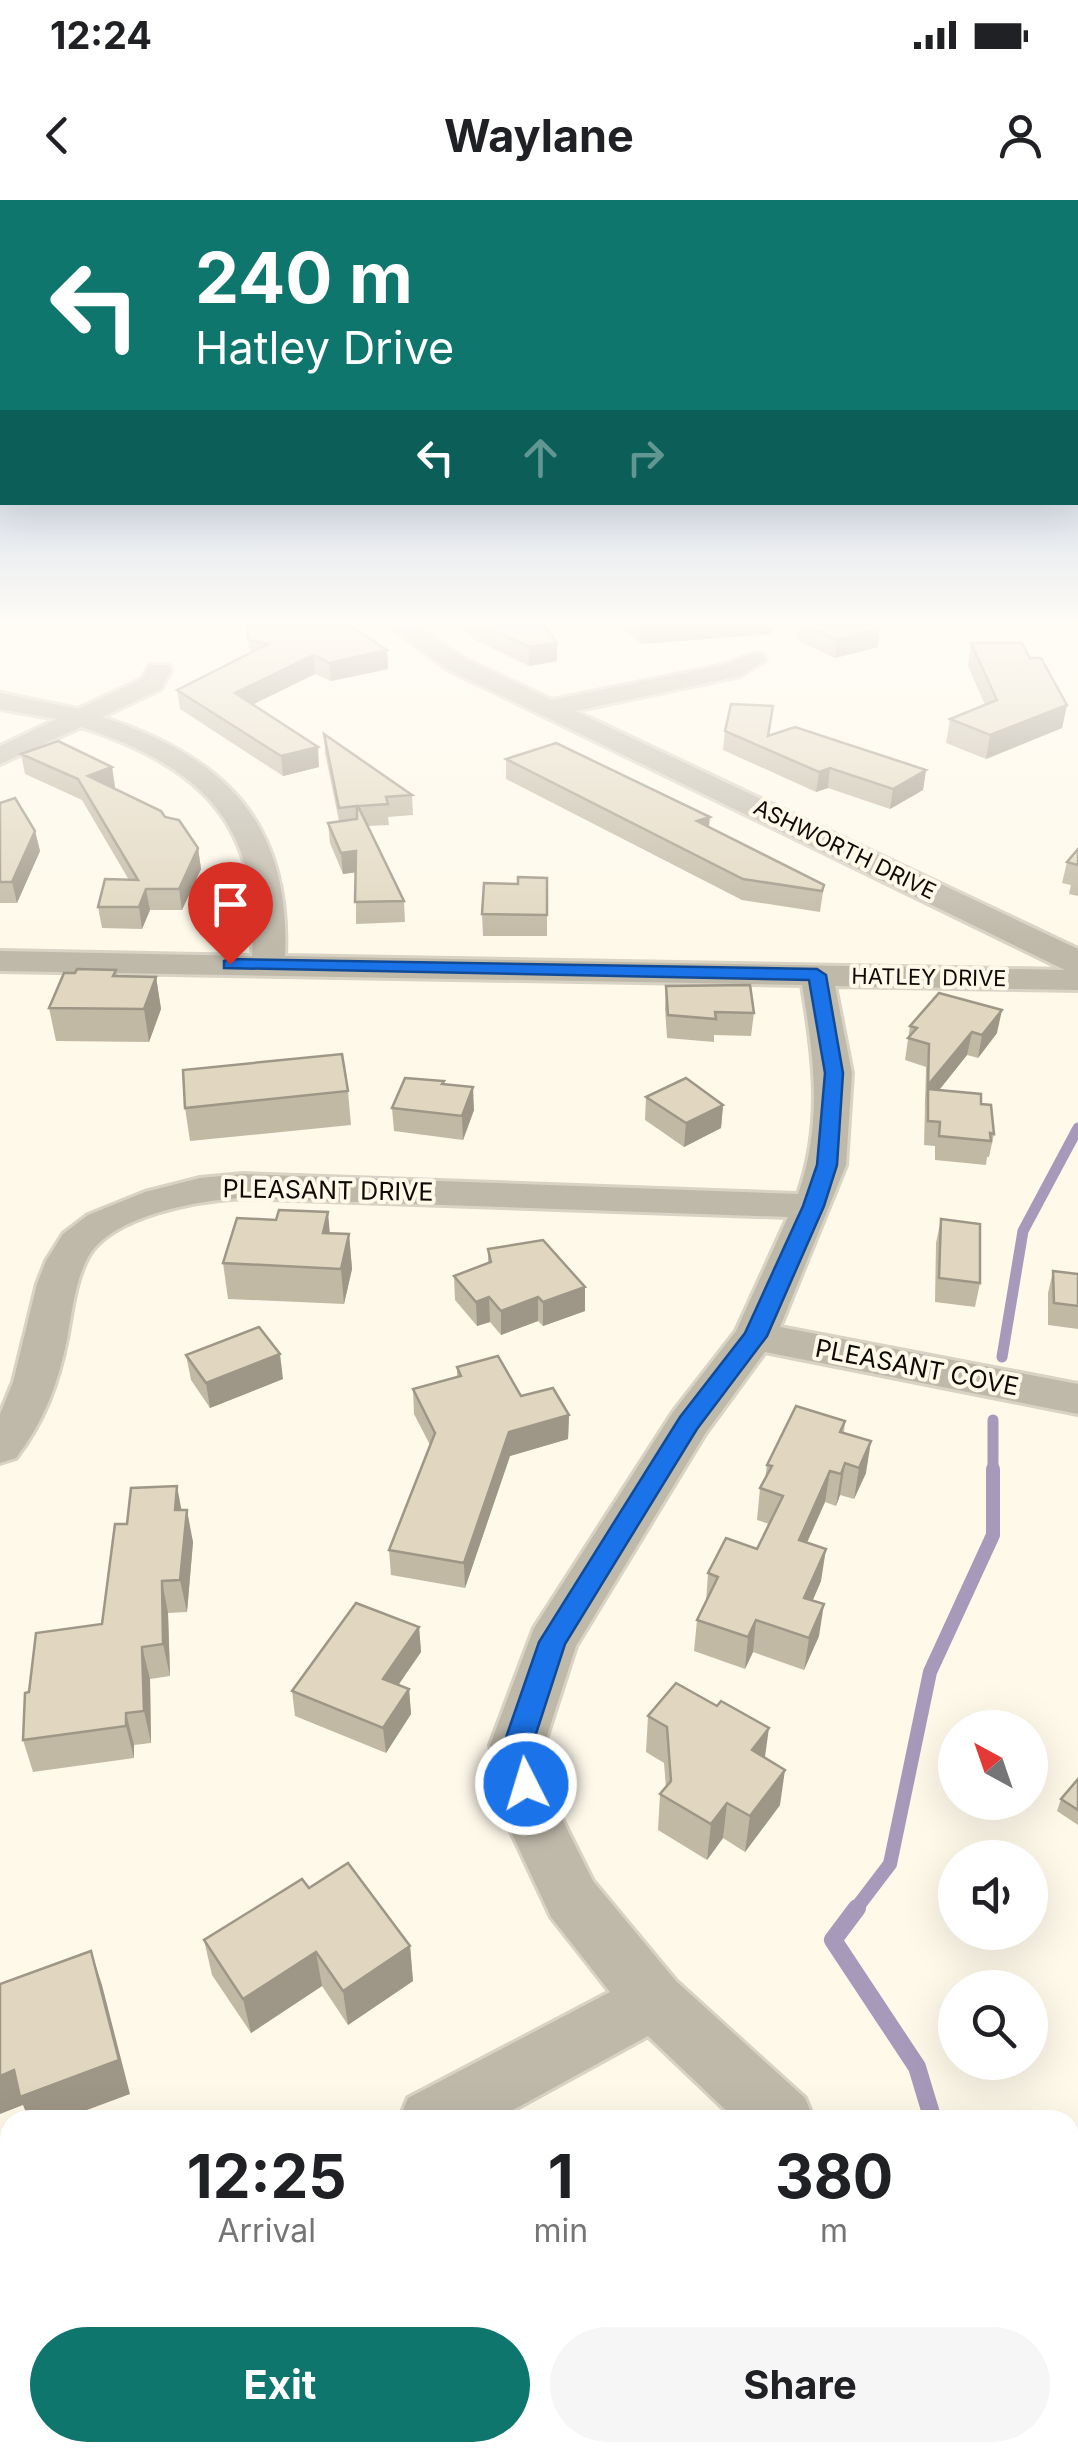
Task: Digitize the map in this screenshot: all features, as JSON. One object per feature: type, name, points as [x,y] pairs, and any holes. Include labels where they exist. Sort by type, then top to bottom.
[{"type":"street","points":[[0,756],[52,731]]},
{"type":"street","points":[[108,731],[160,752],[230,802],[253,838],[272,907],[268,965]]},
{"type":"street","name":"ASHWORTH DRIVE","points":[[598,731],[1062,952],[1078,964]]},
{"type":"street","name":"HATLEY DRIVE","points":[[0,961],[1078,980]]},
{"type":"street","points":[[771,2110],[654,2001],[572,1899],[534,1822],[518,1746],[552,1642],[688,1423],[756,1336],[814,1206],[827,1165],[834,1073],[817,975]]},
{"type":"street","name":"PLEASANT DRIVE","points":[[0,1447],[36,1384],[67,1258],[101,1222],[157,1200],[202,1188],[243,1186],[814,1206]]},
{"type":"street","name":"PLEASANT COVE","points":[[756,1336],[1078,1399]]},
{"type":"street","points":[[450,2110],[654,2001]]},
{"type":"building","points":[[241,731],[293,731],[318,747],[281,756]]},
{"type":"building","points":[[725,731],[769,731],[768,736],[784,731],[806,731],[926,770],[893,789],[830,768],[819,772]]},
{"type":"building","points":[[324,734],[412,795],[386,797],[388,804],[358,806],[404,901],[355,902],[356,851],[341,853],[328,823],[357,819],[357,806],[339,808]]},
{"type":"building","points":[[58,741],[112,767],[88,776],[161,811],[165,817],[179,820],[198,848],[179,889],[146,889],[139,907],[98,907],[105,879],[138,880],[78,779],[21,754]]},
{"type":"building","points":[[556,743],[710,817],[697,821],[824,885],[822,891],[743,879],[506,759]]},
{"type":"building","points":[[15,798],[35,831],[12,882],[0,882],[0,803]]},
{"type":"building","points":[[1078,849],[1078,865],[1067,862]]},
{"type":"building","points":[[518,877],[547,878],[547,915],[482,914],[484,883],[518,884]]},
{"type":"building","points":[[77,969],[116,970],[113,976],[156,977],[144,1009],[49,1008],[64,973],[75,973]]},
{"type":"building","points":[[750,985],[754,1013],[715,1012],[716,1019],[668,1015],[666,986]]},
{"type":"building","points":[[939,993],[1002,1010],[982,1035],[972,1032],[928,1085],[929,1044],[908,1038],[917,1028],[910,1026]]},
{"type":"building","points":[[342,1054],[348,1091],[185,1108],[183,1070]]},
{"type":"building","points":[[405,1078],[473,1087],[462,1116],[392,1108]]},
{"type":"building","points":[[686,1078],[723,1105],[686,1123],[646,1097]]},
{"type":"building","points":[[928,1089],[981,1094],[981,1104],[991,1105],[991,1141],[939,1136],[940,1122],[928,1121]]},
{"type":"building","points":[[279,1210],[328,1212],[323,1233],[349,1234],[341,1269],[223,1263],[237,1218],[276,1220]]},
{"type":"building","points":[[941,1219],[980,1224],[980,1283],[939,1278]]},
{"type":"building","points":[[543,1240],[585,1287],[543,1302],[538,1297],[501,1311],[489,1297],[476,1302],[454,1276],[491,1262],[488,1249]]},
{"type":"building","points":[[1053,1271],[1078,1274],[1078,1306],[1054,1303]]},
{"type":"building","points":[[259,1327],[280,1354],[206,1383],[186,1355]]},
{"type":"building","points":[[498,1356],[521,1396],[553,1388],[569,1415],[509,1432],[464,1563],[389,1550],[435,1433],[413,1389],[461,1376],[457,1367]]},
{"type":"building","points":[[796,1406],[845,1421],[840,1432],[871,1441],[859,1468],[845,1463],[841,1474],[830,1471],[799,1540],[826,1549],[804,1598],[824,1604],[809,1638],[756,1620],[748,1637],[697,1620],[718,1577],[708,1573],[726,1538],[757,1549],[783,1496],[760,1488]]},
{"type":"building","points":[[177,1486],[175,1510],[187,1510],[180,1580],[162,1581],[163,1644],[142,1647],[144,1711],[126,1713],[126,1726],[23,1740],[25,1693],[29,1692],[36,1633],[102,1624],[115,1524],[127,1524],[131,1488]]},
{"type":"building","points":[[356,1603],[419,1627],[383,1679],[409,1689],[383,1728],[292,1691]]},
{"type":"building","points":[[676,1683],[717,1706],[721,1701],[769,1728],[752,1750],[785,1770],[750,1816],[727,1803],[711,1824],[660,1794],[671,1781],[667,1727],[648,1716]]},
{"type":"building","points":[[1078,1779],[1078,1810],[1061,1799]]},
{"type":"building","points":[[348,1863],[410,1946],[343,1991],[316,1952],[243,1999],[204,1940],[302,1879],[309,1888]]},
{"type":"building","points":[[91,1951],[119,2060],[20,2097],[14,2070],[0,2076],[0,1984]]},
{"type":"waterway","points":[[1002,1357],[1023,1231],[1078,1128]]},
{"type":"waterway","points":[[855,1910],[890,1864],[930,1672],[993,1535],[993,1420]]},
{"type":"waterway","points":[[857,1908],[833,1940],[917,2067],[930,2110]]},
{"type":"route","points":[[230,964],[817,975],[834,1073],[827,1165],[814,1206],[756,1336],[688,1423],[552,1642],[518,1746],[526,1784]]}]
